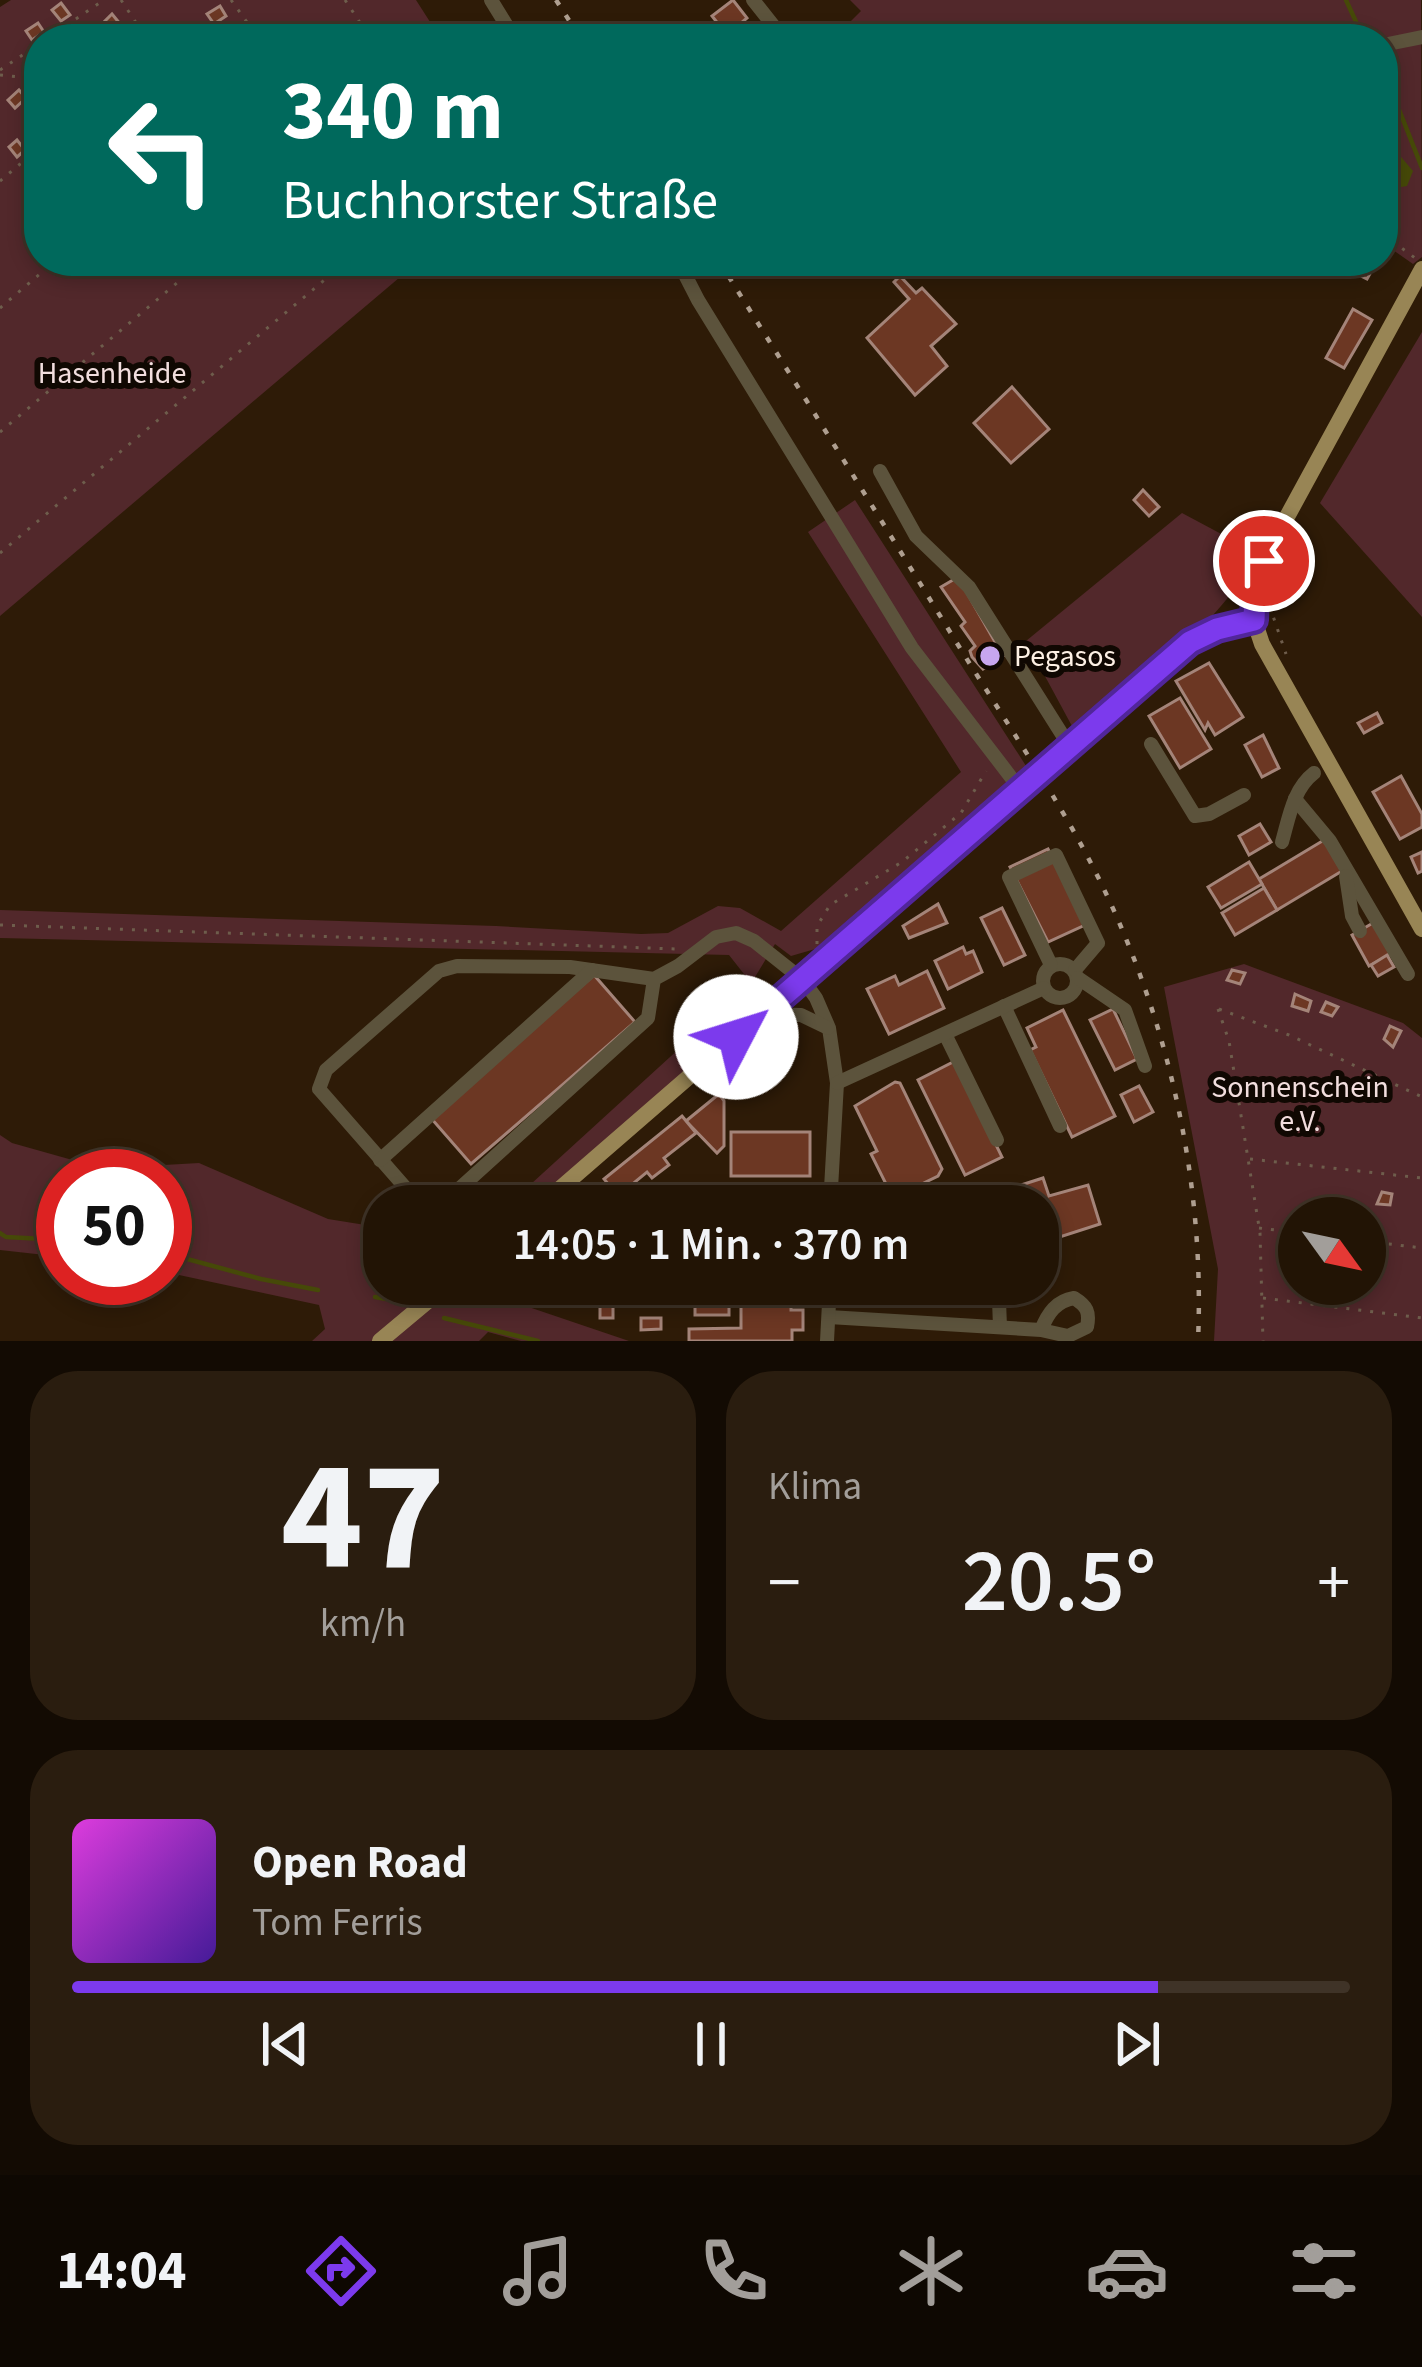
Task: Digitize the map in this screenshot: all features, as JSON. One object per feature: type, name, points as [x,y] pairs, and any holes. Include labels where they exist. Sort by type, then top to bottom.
[{"type":"main road","points":[[1422,266],[1261,569],[1254,620],[1286,692],[1422,929]]},
{"type":"main road","points":[[564,1185],[1190,642],[1254,620]]},
{"type":"main road","points":[[380,1341],[423,1305]]},
{"type":"street","points":[[491,0],[504,22]]},
{"type":"street","points":[[753,0],[772,24]]},
{"type":"street","points":[[686,276],[912,648],[1020,789]]},
{"type":"street","points":[[880,471],[916,536],[961,574],[1070,747]]},
{"type":"street","points":[[1150,744],[1195,816],[1209,814],[1244,795]]},
{"type":"street","points":[[1282,842],[1295,799],[1314,773]]},
{"type":"street","points":[[1295,799],[1344,865],[1408,974]]},
{"type":"street","points":[[1056,855],[1098,943],[1076,974],[1078,986],[1066,998],[1049,995],[1044,988],[1042,980],[1051,965],[1009,877],[1056,855]]},
{"type":"street","points":[[1344,865],[1352,916],[1360,931]]},
{"type":"street","points":[[654,979],[648,1018],[449,1198],[429,1205],[418,1202],[320,1088],[326,1070],[439,971],[457,966],[592,970],[654,979],[716,937],[736,933],[754,941],[803,980],[829,1028],[837,1083],[831,1185]]},
{"type":"street","points":[[1051,965],[1068,964],[1125,1010],[1145,1066]]},
{"type":"street","points":[[380,1160],[592,970]]},
{"type":"street","points":[[837,1083],[1044,988]]},
{"type":"street","points":[[1004,1006],[1060,1126]]},
{"type":"street","points":[[764,1014],[801,1015],[829,1028]]},
{"type":"street","points":[[945,1034],[997,1140]]},
{"type":"street","points":[[827,1341],[830,1305]]},
{"type":"street","points":[[999,1305],[1000,1327]]},
{"type":"street","points":[[830,1317],[1041,1330]]},
{"type":"path","points":[[68,24],[104,0]]},
{"type":"path","points":[[0,181],[24,161]]},
{"type":"path","points":[[1398,246],[1422,266]]},
{"type":"path","points":[[0,308],[37,276]]},
{"type":"path","points":[[0,432],[185,276]]},
{"type":"path","points":[[0,554],[328,276]]},
{"type":"path","points":[[1277,577],[1273,616],[1286,655]]},
{"type":"path","points":[[824,963],[817,926],[830,905],[902,862],[961,813],[981,776],[998,760]]},
{"type":"path","points":[[0,925],[697,949]]},
{"type":"path","points":[[1263,1341],[1259,1228],[1229,1041],[1218,1009],[1289,1035],[1422,1097]]},
{"type":"path","points":[[1248,1159],[1422,1178]]},
{"type":"path","points":[[1259,1228],[1278,1230]]},
{"type":"path","points":[[1386,1244],[1422,1248]]},
{"type":"path","points":[[1263,1298],[1422,1318]]},
{"type":"green space","name":"Hasenheide","points":[[11,0],[416,0],[431,24],[24,24],[24,276],[401,276],[0,616],[0,7]]},
{"type":"green space","points":[[850,0],[1421,0],[1422,257],[1413,264],[1398,254],[1398,24],[848,24],[861,11]]},
{"type":"green space","points":[[1422,332],[1422,617],[1320,503]]},
{"type":"green space","points":[[855,500],[1028,769],[930,859],[822,947],[791,956],[775,944],[752,982],[761,996],[654,1101],[555,1185],[530,1185],[751,983],[729,955],[0,938],[0,910],[641,934],[668,933],[718,906],[740,908],[781,931],[961,772],[808,532]]},
{"type":"green space","points":[[1182,513],[1255,552],[1241,580],[1176,650],[1073,728],[1026,641]]},
{"type":"green space","name":"Sonnenschein e.V.","points":[[1244,964],[1403,1023],[1422,1038],[1422,1341],[1214,1341],[1218,1269],[1164,987]]},
{"type":"green space","points":[[0,1135],[36,1150],[36,1254],[0,1250]]},
{"type":"green space","points":[[192,1163],[328,1219],[363,1225],[363,1305],[417,1305],[418,1316],[433,1305],[523,1305],[629,1341],[521,1341],[488,1332],[479,1341],[312,1341],[325,1329],[319,1305],[192,1278]]},
{"type":"shaded area","points":[[1398,153],[1413,171],[1407,186],[1401,187]]},
{"type":"building","points":[[733,0],[747,18],[740,24],[718,24],[712,16]]},
{"type":"building","points":[[61,3],[70,15],[61,21],[52,10]]},
{"type":"building","points":[[220,6],[226,16],[214,24],[207,14]]},
{"type":"building","points":[[19,90],[24,96],[15,108],[8,100]]},
{"type":"building","points":[[17,140],[24,151],[17,157],[9,147]]},
{"type":"building","points":[[900,276],[916,293],[922,288],[956,324],[931,346],[947,366],[915,395],[867,338],[909,299],[894,282]]},
{"type":"building","points":[[1353,309],[1372,320],[1344,368],[1326,358]]},
{"type":"building","points":[[1012,387],[1049,429],[1011,463],[974,423]]},
{"type":"building","points":[[1143,490],[1159,507],[1149,516],[1134,500]]},
{"type":"building","points":[[958,577],[1003,656],[983,669],[972,657],[975,646],[961,626],[965,622],[941,587]]},
{"type":"building","points":[[1209,663],[1243,717],[1215,735],[1208,723],[1205,730],[1176,681]]},
{"type":"building","points":[[1180,698],[1211,749],[1180,768],[1149,716]]},
{"type":"building","points":[[1377,713],[1382,723],[1364,733],[1358,723]]},
{"type":"building","points":[[1263,735],[1279,768],[1262,777],[1245,745]]},
{"type":"building","points":[[1401,776],[1422,814],[1422,827],[1400,839],[1373,792]]},
{"type":"building","points":[[1260,824],[1271,842],[1249,855],[1239,836]]},
{"type":"building","points":[[1324,840],[1342,871],[1277,910],[1259,879]]},
{"type":"building","points":[[1048,849],[1085,925],[1048,942],[1010,867]]},
{"type":"building","points":[[1422,852],[1422,871],[1418,873],[1411,857]]},
{"type":"building","points":[[1249,862],[1262,884],[1221,908],[1208,887]]},
{"type":"building","points":[[1264,888],[1277,910],[1235,935],[1222,913]]},
{"type":"building","points":[[938,904],[947,923],[909,938],[903,926]]},
{"type":"building","points":[[1002,908],[1025,955],[1004,965],[981,918]]},
{"type":"building","points":[[1373,923],[1391,954],[1369,966],[1352,935]]},
{"type":"building","points":[[963,947],[966,954],[973,951],[982,972],[948,989],[935,961]]},
{"type":"building","points":[[1387,955],[1394,967],[1378,976],[1371,965]]},
{"type":"building","points":[[1232,970],[1245,973],[1240,984],[1227,980]]},
{"type":"building","points":[[927,971],[944,1008],[889,1034],[867,989],[895,976],[899,985]]},
{"type":"building","points":[[594,975],[635,1022],[471,1164],[430,1117]]},
{"type":"building","points":[[1295,994],[1311,1001],[1308,1011],[1292,1006]]},
{"type":"building","points":[[1326,1002],[1338,1007],[1332,1016],[1321,1012]]},
{"type":"building","points":[[1113,1009],[1137,1059],[1115,1070],[1090,1020]]},
{"type":"building","points":[[1063,1010],[1115,1116],[1072,1137],[1030,1050],[1036,1047],[1027,1028]]},
{"type":"building","points":[[1390,1026],[1401,1031],[1393,1047],[1384,1039]]},
{"type":"building","points":[[955,1061],[1002,1157],[965,1175],[918,1080]]},
{"type":"building","points":[[900,1083],[942,1169],[938,1176],[920,1185],[886,1185],[871,1154],[877,1151],[855,1106]]},
{"type":"building","points":[[1139,1086],[1153,1112],[1134,1122],[1121,1095]]},
{"type":"building","points":[[719,1094],[724,1101],[724,1146],[717,1153],[686,1121]]},
{"type":"building","points":[[682,1116],[696,1133],[664,1158],[669,1165],[652,1178],[647,1172],[631,1185],[609,1185],[604,1179]]},
{"type":"building","points":[[731,1132],[810,1132],[810,1176],[731,1176]]},
{"type":"building","points":[[1088,1185],[1100,1224],[1059,1237],[1059,1193]]},
{"type":"building","points":[[695,1305],[729,1305],[729,1315],[695,1315]]},
{"type":"building","points":[[741,1305],[791,1305],[791,1310],[803,1310],[803,1330],[792,1330],[792,1341],[689,1341],[689,1329],[741,1328]]},
{"type":"building","points":[[600,1306],[613,1306],[613,1318],[600,1318]]},
{"type":"building","points":[[641,1318],[661,1318],[661,1329],[641,1330]]},
{"type":"waterway","points":[[1346,0],[1357,24]]},
{"type":"waterway","points":[[1398,107],[1422,168]]},
{"type":"waterway","points":[[0,1233],[36,1239]]},
{"type":"waterway","points":[[192,1260],[318,1290]]},
{"type":"waterway","points":[[444,1318],[538,1341]]},
{"type":"railway","points":[[556,0],[571,24]]},
{"type":"railway","points":[[728,276],[1053,796],[1127,940],[1170,1070],[1184,1137],[1194,1205],[1198,1341]]},
{"type":"place","name":"Pegasos","points":[[990,656]]},
{"type":"route","points":[[736,1037],[1190,642],[1254,620],[1264,561]]}]
